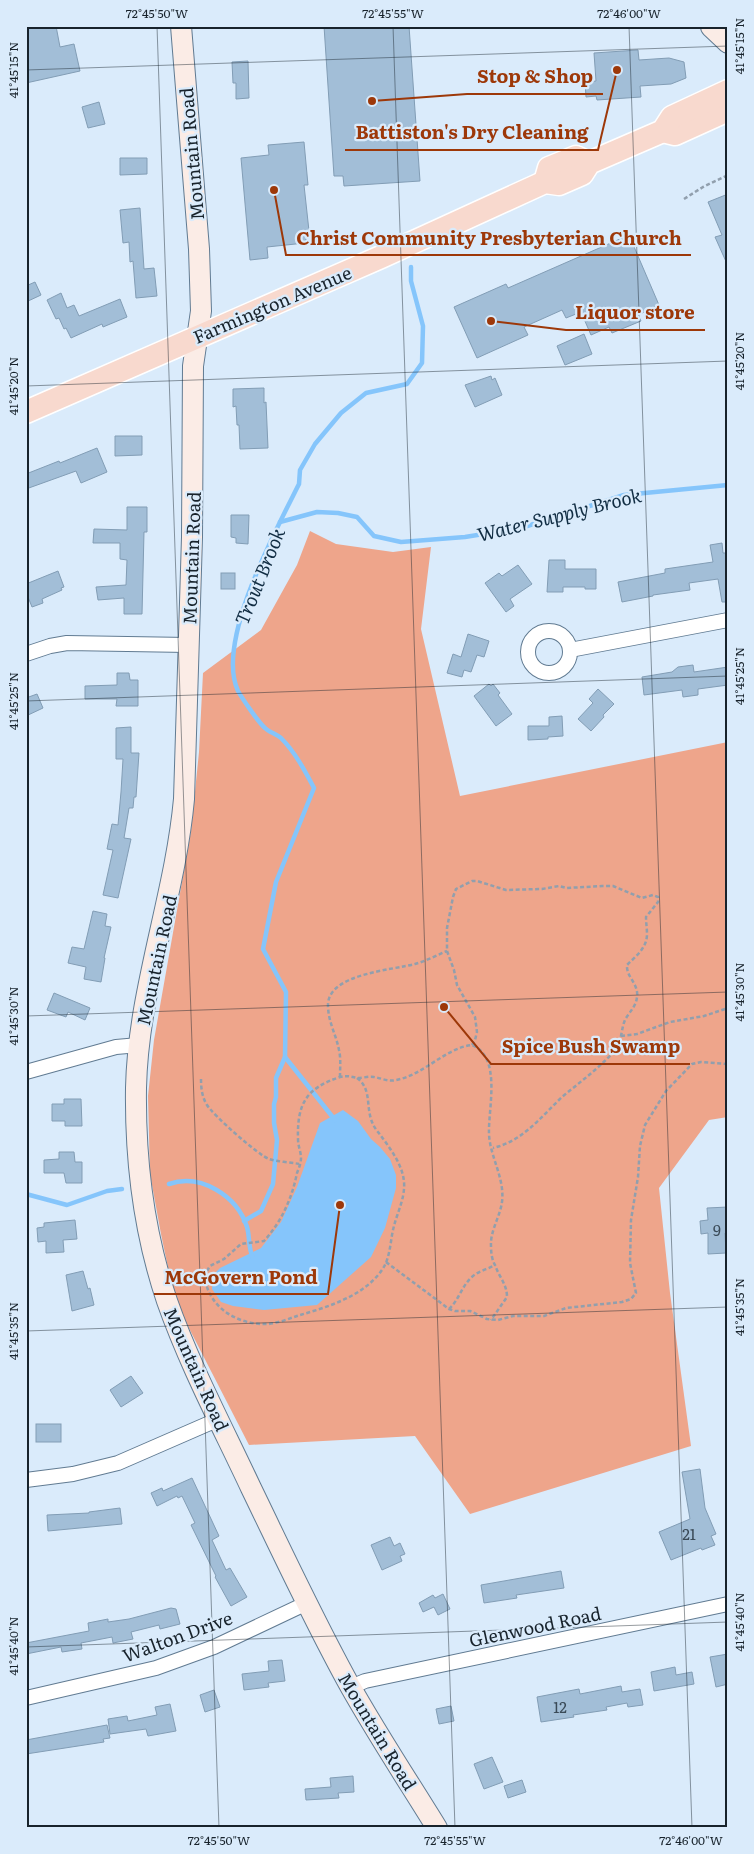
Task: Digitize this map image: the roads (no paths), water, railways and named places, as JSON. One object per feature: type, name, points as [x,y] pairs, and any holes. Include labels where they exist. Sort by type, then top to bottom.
[{"type":"main road","name":"Mountain Road","points":[[181,26],[199,249],[201,311],[193,366],[192,528],[186,753],[181,832],[148,988],[139,1045],[136,1088],[137,1140],[144,1207],[154,1257],[166,1298],[199,1380],[307,1603],[351,1687],[437,1828]]},
{"type":"main road","points":[[716,27],[728,43]]},
{"type":"main road","name":"Farmington Avenue","points":[[26,412],[198,335],[368,263],[545,182],[549,168],[576,157],[589,163],[663,130],[672,117],[728,91]]},
{"type":"main road","name":"Farmington Avenue","points":[[663,130],[675,134],[728,110]]},
{"type":"street","points":[[570,650],[728,620]]},
{"type":"street","points":[[26,654],[67,642],[188,645]]},
{"type":"street","points":[[26,1072],[116,1047],[139,1045]]},
{"type":"street","points":[[26,1480],[73,1474],[118,1463],[219,1419]]},
{"type":"street","name":"Walton Drive","points":[[26,1698],[156,1668],[214,1646],[307,1603]]},
{"type":"street","name":"Glenwood Road","points":[[351,1687],[365,1681],[728,1604]]},
{"type":"water","points":[[343,1110],[358,1121],[371,1139],[390,1159],[396,1175],[396,1188],[385,1228],[371,1257],[317,1305],[264,1310],[233,1306],[221,1302],[212,1289],[213,1275],[220,1268],[261,1248],[281,1222],[297,1187],[320,1123]]},
{"type":"waterway","name":"Trout Brook","points":[[335,1120],[285,1057],[286,992],[263,949],[276,882],[314,788],[291,749],[281,738],[268,731],[262,725],[238,691],[233,670],[235,644],[241,616],[251,586],[299,484],[300,470],[315,444],[341,413],[366,393],[407,384],[422,363],[423,326],[411,281],[411,267]]},
{"type":"waterway","name":"Water Supply Brook","points":[[280,522],[317,512],[338,513],[357,517],[374,536],[401,542],[465,537],[521,528],[624,495],[728,485]]},
{"type":"waterway","points":[[244,1221],[261,1211],[273,1184],[277,1140],[274,1123],[276,1078],[285,1057]]},
{"type":"waterway","name":"Trout Brook","points":[[169,1184],[181,1181],[193,1182],[205,1185],[226,1197],[235,1206],[247,1227],[253,1258]]},
{"type":"waterway","name":"Trout Brook","points":[[26,1194],[67,1205],[107,1191],[122,1189]]},
{"type":"place","name":"Battiston's Dry Cleaning","points":[[617,70]]},
{"type":"place","name":"Stop & Shop","points":[[372,101]]},
{"type":"place","name":"Christ Community Presbyterian Church","points":[[274,190]]},
{"type":"place","name":"Liquor store","points":[[491,321]]},
{"type":"place","name":"Spice Bush Swamp","points":[[444,1007]]},
{"type":"place","name":"McGovern Pond","points":[[340,1205]]}]
